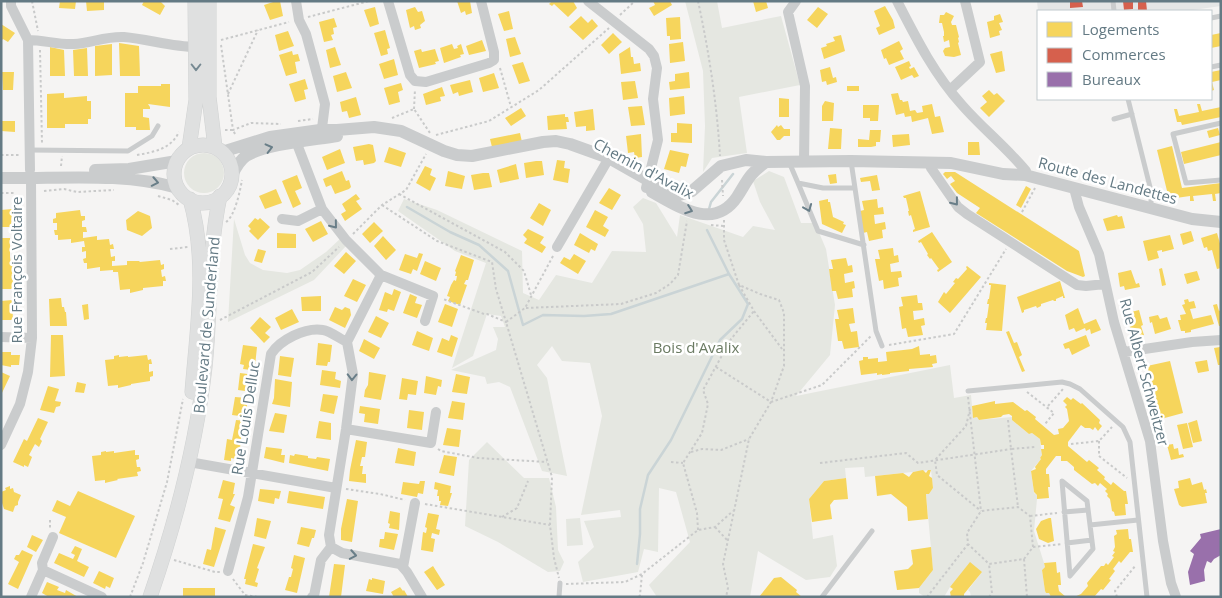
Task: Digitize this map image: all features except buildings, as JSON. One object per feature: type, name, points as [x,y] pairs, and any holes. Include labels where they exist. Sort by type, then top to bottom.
[{"type":"main road","points":[[189,148],[196,100],[195,1]]},
{"type":"main road","points":[[208,1],[209,97],[219,150]]},
{"type":"main road","points":[[198,145],[207,145],[219,150],[228,159],[237,176],[220,196],[206,202],[185,203],[175,180],[174,170],[177,161],[189,148],[198,145]]},
{"type":"main road","name":"Boulevard de Sunderland","points":[[150,597],[168,544],[189,462],[205,366],[210,277],[216,214],[220,196]]},
{"type":"main road","name":"Boulevard de Sunderland","points":[[140,597],[173,491],[192,398],[201,278],[194,215],[185,203]]},
{"type":"street","points":[[296,1],[299,20],[306,34],[325,104],[322,129]]},
{"type":"street","points":[[388,1],[410,75],[415,81],[426,82],[494,60],[494,52],[481,1]]},
{"type":"street","points":[[588,1],[649,49],[654,56],[658,68],[653,99],[658,140],[647,184]]},
{"type":"street","points":[[796,1],[788,12],[805,86],[804,162]]},
{"type":"street","name":"Route des Landettes","points":[[897,1],[929,62],[962,105],[1026,171],[1025,176],[1192,219],[1221,222]]},
{"type":"street","points":[[950,90],[980,62],[965,1]]},
{"type":"street","points":[[1,12],[11,4],[28,40],[75,44],[101,38],[122,37],[184,47],[196,47]]},
{"type":"street","name":"Rue François Voltaire","points":[[1,445],[20,404],[28,372],[32,338],[31,174],[27,153],[28,40]]},
{"type":"street","name":"Chemin d'Avalix","points":[[219,150],[241,147],[255,140],[292,130],[337,130],[374,127],[401,131],[444,152],[456,155],[472,156],[556,141],[584,148],[647,184],[689,212],[706,215],[723,212],[736,198],[749,176],[766,162]]},
{"type":"street","name":"Chemin d'Avalix","points":[[322,129],[384,134],[408,141],[442,157],[464,162],[554,148],[579,153],[607,162]]},
{"type":"street","points":[[292,130],[322,209],[346,240],[382,275],[433,296],[425,322]]},
{"type":"street","name":"Chemin d'Avalix","points":[[237,176],[244,157],[263,150],[292,130]]},
{"type":"street","name":"Chemin d'Avalix","points":[[647,184],[679,195],[692,191],[721,166],[746,160],[766,162],[952,163],[1003,174],[1025,176]]},
{"type":"street","points":[[1,178],[31,174],[129,169],[177,161]]},
{"type":"street","points":[[557,247],[607,162]]},
{"type":"street","points":[[929,162],[930,168],[958,207],[1078,285],[1105,284]]},
{"type":"street","points":[[1,169],[31,174],[130,178],[157,182],[178,188]]},
{"type":"street","name":"Rue Albert Schweitzer","points":[[1076,188],[1075,192],[1079,207],[1099,254],[1114,322],[1150,440],[1163,541],[1171,583],[1176,597]]},
{"type":"street","points":[[282,219],[298,221],[322,209]]},
{"type":"street","points":[[382,275],[347,342],[353,374],[346,429],[328,535],[331,547],[342,553],[395,562],[403,566],[422,597]]},
{"type":"street","name":"Rue Louis Delluc","points":[[228,571],[248,497],[271,354],[276,346],[305,331],[323,330],[347,342]]},
{"type":"street","points":[[1,337],[32,338]]},
{"type":"street","points":[[1124,352],[1192,342],[1221,340]]},
{"type":"street","points":[[346,429],[431,443],[436,412]]},
{"type":"street","points":[[189,462],[336,488]]},
{"type":"street","points":[[403,566],[415,503]]},
{"type":"street","points":[[31,597],[43,570],[42,563],[53,537]]},
{"type":"street","points":[[312,597],[314,596],[321,560],[331,547]]},
{"type":"street","points":[[43,570],[87,594],[102,597]]},
{"type":"lane","points":[[1128,100],[1151,191],[1152,208]]},
{"type":"lane","points":[[1114,119],[1132,114]]},
{"type":"lane","points":[[1221,124],[1173,134],[1186,183],[1221,180]]},
{"type":"lane","points":[[27,153],[42,150],[128,151],[152,136],[158,126]]},
{"type":"lane","points":[[851,161],[876,331],[882,346]]},
{"type":"lane","points":[[789,162],[818,231],[864,245]]},
{"type":"lane","points":[[798,183],[823,188],[854,188]]},
{"type":"lane","points":[[968,391],[1068,383],[1080,388],[1123,427],[1130,442],[1146,597]]},
{"type":"lane","points":[[1062,481],[1087,501],[1088,510],[1093,549],[1070,576],[1062,481]]},
{"type":"lane","points":[[1064,512],[1088,510]]},
{"type":"lane","points":[[1090,526],[1138,520]]},
{"type":"lane","points":[[822,597],[872,531]]},
{"type":"lane","points":[[1067,543],[1092,540]]},
{"type":"lane","points":[[559,597],[560,583]]},
{"type":"path","points":[[32,1],[40,41],[42,150]]},
{"type":"path","points":[[415,81],[414,109],[432,136],[489,121],[539,90],[608,29],[614,20],[635,1]]},
{"type":"path","points":[[698,1],[705,32],[718,119],[722,196]]},
{"type":"path","points":[[228,94],[258,30]]},
{"type":"path","points":[[221,40],[233,130],[237,137]]},
{"type":"path","points":[[494,60],[500,67],[511,107]]},
{"type":"path","points":[[391,118],[414,109]]},
{"type":"path","points":[[224,130],[233,130],[251,123],[292,130],[304,120],[322,129]]},
{"type":"path","points":[[216,322],[312,272],[382,205],[406,190],[428,150]]},
{"type":"path","points":[[1,155],[27,153]]},
{"type":"path","points":[[232,214],[237,176]]},
{"type":"path","points":[[1022,212],[1040,179]]},
{"type":"path","points":[[44,191],[64,189],[77,192],[117,190]]},
{"type":"path","points":[[1,193],[15,193]]},
{"type":"path","points":[[153,194],[185,203]]},
{"type":"path","points":[[399,194],[505,252],[524,271],[532,296]]},
{"type":"path","points":[[382,205],[437,241],[492,262],[496,288],[552,477],[550,524],[554,558],[560,583],[578,585],[625,582],[642,574],[698,530],[715,527],[733,510]]},
{"type":"path","points":[[525,308],[621,304],[656,293],[678,276],[687,219]]},
{"type":"path","points":[[710,225],[724,226],[724,240],[739,285],[754,311],[783,351]]},
{"type":"path","points":[[882,346],[954,334],[1010,242]]},
{"type":"path","points":[[170,249],[191,247]]},
{"type":"path","points":[[506,322],[525,308],[557,247]]},
{"type":"path","points":[[726,597],[728,588],[723,564],[748,439],[771,402],[784,366],[784,313],[780,300],[739,285]]},
{"type":"path","points":[[433,296],[506,322]]},
{"type":"path","points":[[698,530],[697,513],[683,463],[702,433],[708,404],[702,390],[731,339],[754,311]]},
{"type":"path","points":[[771,402],[822,384],[876,331]]},
{"type":"path","points":[[715,366],[771,402]]},
{"type":"path","points":[[1048,406],[1068,383]]},
{"type":"path","points":[[1019,386],[1048,406],[1054,413],[1045,424]]},
{"type":"path","points":[[968,391],[981,511],[967,533],[968,544],[989,564],[992,593],[990,596]]},
{"type":"path","points":[[970,409],[966,426],[936,460],[937,475],[981,511],[1018,507],[1030,516],[1064,512]]},
{"type":"path","points":[[1008,420],[1018,507]]},
{"type":"path","points":[[1071,444],[1099,441],[1118,422]]},
{"type":"path","points":[[130,597],[160,510],[177,432]]},
{"type":"path","points":[[690,452],[702,449],[721,450],[748,439]]},
{"type":"path","points":[[1099,441],[1099,456],[1128,479],[1134,478]]},
{"type":"path","points":[[431,443],[441,451],[478,458],[548,462]]},
{"type":"path","points":[[820,463],[906,453],[918,463],[1035,447]]},
{"type":"path","points":[[671,462],[683,463]]},
{"type":"path","points":[[502,517],[517,508],[528,481]]},
{"type":"path","points":[[336,488],[380,494],[415,503],[550,524]]},
{"type":"path","points":[[1027,597],[1024,559],[1033,547],[1030,516]]},
{"type":"path","points":[[715,527],[727,540]]},
{"type":"path","points":[[1033,547],[1067,543]]},
{"type":"path","points":[[927,597],[968,544]]},
{"type":"path","points":[[1117,597],[1115,591],[1142,557]]},
{"type":"path","points":[[171,559],[215,572],[228,571],[244,596],[258,597]]},
{"type":"path","points":[[989,564],[1024,559]]},
{"type":"path","points":[[638,597],[640,595],[642,574]]},
{"type":"shaded area","points":[[1037,1],[1221,1],[1221,6],[1193,10],[1038,10]]},
{"type":"green space","points":[[685,1],[717,1],[722,28],[781,16],[800,85],[739,97],[747,153],[712,158],[703,172],[705,126],[703,71]]},
{"type":"green space","points":[[204,153],[218,159],[224,173],[218,187],[204,193],[190,187],[184,173],[190,159]]},
{"type":"green space","name":"Bois d'Avalix","points":[[769,171],[784,177],[801,223],[815,223],[826,249],[835,305],[830,355],[796,396],[950,365],[954,398],[971,395],[973,418],[977,417],[979,420],[1012,417],[1012,420],[1029,434],[1032,433],[1040,439],[1041,459],[1031,471],[1034,493],[1037,495],[1034,531],[1045,567],[1042,570],[1045,591],[1051,597],[971,597],[968,590],[982,572],[950,587],[944,597],[925,597],[919,593],[919,588],[933,570],[926,494],[929,494],[933,488],[931,470],[865,477],[864,467],[845,468],[846,478],[824,481],[809,499],[813,539],[833,535],[837,566],[830,577],[806,580],[758,551],[750,597],[657,597],[649,585],[690,542],[676,492],[659,488],[658,552],[644,549],[638,572],[583,582],[578,562],[594,547],[584,521],[621,517],[620,510],[581,515],[602,416],[590,363],[562,361],[552,346],[537,365],[547,378],[567,476],[542,471],[510,387],[499,382],[487,384],[485,377],[451,370],[496,350],[498,339],[493,327],[505,327],[501,316],[487,314],[473,356],[452,368],[486,263],[455,251],[398,211],[404,199],[437,210],[522,251],[523,293],[539,300],[556,275],[592,283],[612,251],[646,252],[643,224],[633,207],[643,198],[656,203],[677,237],[680,215],[743,237],[753,226],[775,230],[760,202],[753,181]]},
{"type":"green space","points":[[234,219],[245,255],[250,263],[263,270],[287,273],[300,270],[326,252],[341,238],[346,246],[314,280],[228,322]]},
{"type":"green space","points":[[487,442],[524,478],[549,478],[556,507],[558,550],[564,562],[560,571],[548,572],[498,542],[465,526],[469,460]]},
{"type":"green space","points":[[580,518],[583,545],[567,546],[566,519]]},
{"type":"waterway","points":[[709,209],[711,202],[733,174]]},
{"type":"waterway","points":[[407,207],[450,232],[479,245],[508,271],[523,325],[543,315],[584,316],[611,314],[729,274],[748,304],[742,319],[720,340],[671,440],[648,475],[640,509],[637,564]]},
{"type":"waterway","points":[[707,230],[729,274]]}]
